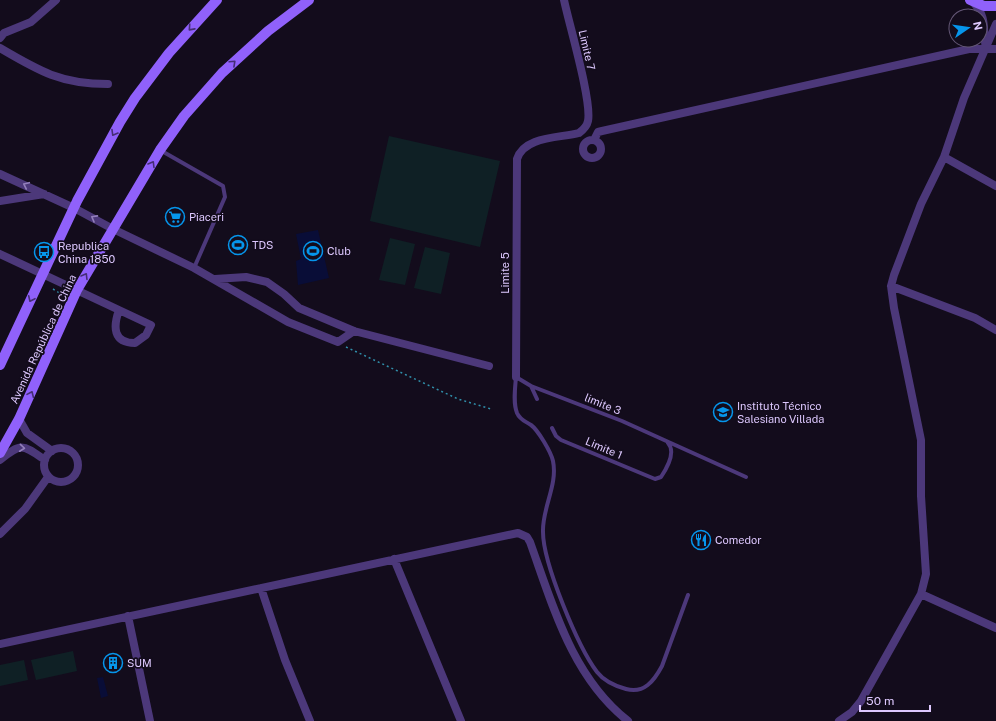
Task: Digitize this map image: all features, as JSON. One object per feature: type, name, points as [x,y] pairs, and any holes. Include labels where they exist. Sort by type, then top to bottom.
[{"type":"main road","points":[[0,365],[74,208],[102,154],[135,98],[169,53],[218,0]]},
{"type":"main road","name":"Avenida República de China","points":[[0,453],[19,419],[75,294],[160,150],[184,116],[222,73],[268,31],[309,0]]},
{"type":"main road","points":[[972,1],[996,6]]},
{"type":"street","points":[[0,38],[4,33],[31,22],[56,0]]},
{"type":"street","name":"Limite 7","points":[[533,142],[574,134],[584,129],[588,121],[587,106],[564,0]]},
{"type":"street","points":[[988,43],[996,23]]},
{"type":"street","points":[[0,48],[38,70],[56,78],[78,83],[108,84]]},
{"type":"street","points":[[839,721],[852,712],[861,701],[921,594],[926,574],[921,496],[921,440],[894,308],[892,286],[894,275],[922,204],[944,157],[964,98],[986,48]]},
{"type":"street","points":[[594,140],[598,132],[602,131],[969,49],[996,49]]},
{"type":"street","name":"Limite 5","points":[[516,378],[516,169],[519,152],[533,142]]},
{"type":"street","points":[[944,157],[996,186]]},
{"type":"street","points":[[0,174],[74,208],[194,268],[288,322],[338,342],[354,331]]},
{"type":"street","points":[[0,201],[44,194]]},
{"type":"street","points":[[0,254],[41,278],[75,294],[119,310],[151,325],[146,334],[135,343],[123,341],[115,331],[115,322],[119,310]]},
{"type":"street","points":[[214,279],[246,276],[267,282],[284,294],[299,308],[354,331],[489,366]]},
{"type":"street","points":[[892,286],[975,318],[996,330]]},
{"type":"street","points":[[19,419],[27,433],[52,451]]},
{"type":"street","points":[[0,460],[14,448],[19,447],[30,450],[45,460]]},
{"type":"street","points":[[57,449],[67,450],[75,457],[78,467],[76,472],[68,480],[57,482],[48,477],[44,465],[45,460],[52,451],[57,449]]},
{"type":"street","points":[[0,534],[24,509],[48,477]]},
{"type":"street","points":[[0,644],[518,533],[527,537],[563,633],[584,672],[607,702],[628,721]]},
{"type":"street","points":[[394,559],[461,721]]},
{"type":"street","points":[[261,588],[285,660],[310,721]]},
{"type":"street","points":[[921,594],[996,628]]},
{"type":"street","points":[[128,616],[150,721]]},
{"type":"lane","points":[[160,150],[223,186],[225,192],[225,197],[194,268]]},
{"type":"lane","points":[[516,378],[515,404],[518,415],[522,421],[531,425],[544,442],[553,460],[552,485],[543,522],[544,550],[562,601],[584,649],[598,673],[616,686],[633,691],[642,690],[657,674],[662,666],[688,595]]},
{"type":"lane","name":"limite 3","points":[[516,378],[531,386],[622,421],[746,477]]},
{"type":"lane","points":[[531,386],[537,399]]},
{"type":"lane","name":"Limite 1","points":[[552,428],[556,436],[561,440],[653,479],[661,477],[665,470],[672,451],[668,442]]},
{"type":"path","points":[[41,278],[75,294]]},
{"type":"path","points":[[338,342],[354,352],[458,399],[492,409]]},
{"type":"shaded area","points":[[389,136],[500,161],[480,247],[370,221]]},
{"type":"shaded area","points":[[318,230],[329,278],[298,285],[296,261],[301,259],[296,234]]},
{"type":"shaded area","points":[[390,238],[415,244],[405,285],[379,280]]},
{"type":"shaded area","points":[[425,247],[450,253],[441,294],[414,288]]},
{"type":"shaded area","points":[[73,651],[77,671],[36,680],[31,660]]},
{"type":"shaded area","points":[[24,660],[28,680],[0,686],[0,665]]},
{"type":"shaded area","points":[[103,677],[108,696],[101,698],[97,678]]},
{"type":"place","name":"Piaceri","points":[[175,217]]},
{"type":"place","name":"TDS","points":[[238,245]]},
{"type":"place","name":"Club","points":[[313,251]]},
{"type":"place","name":"Republica China 1850","points":[[44,252]]},
{"type":"place","name":"Instituto Técnico Salesiano Villada","points":[[723,412]]},
{"type":"place","name":"Comedor","points":[[701,540]]},
{"type":"place","name":"SUM","points":[[113,663]]}]
